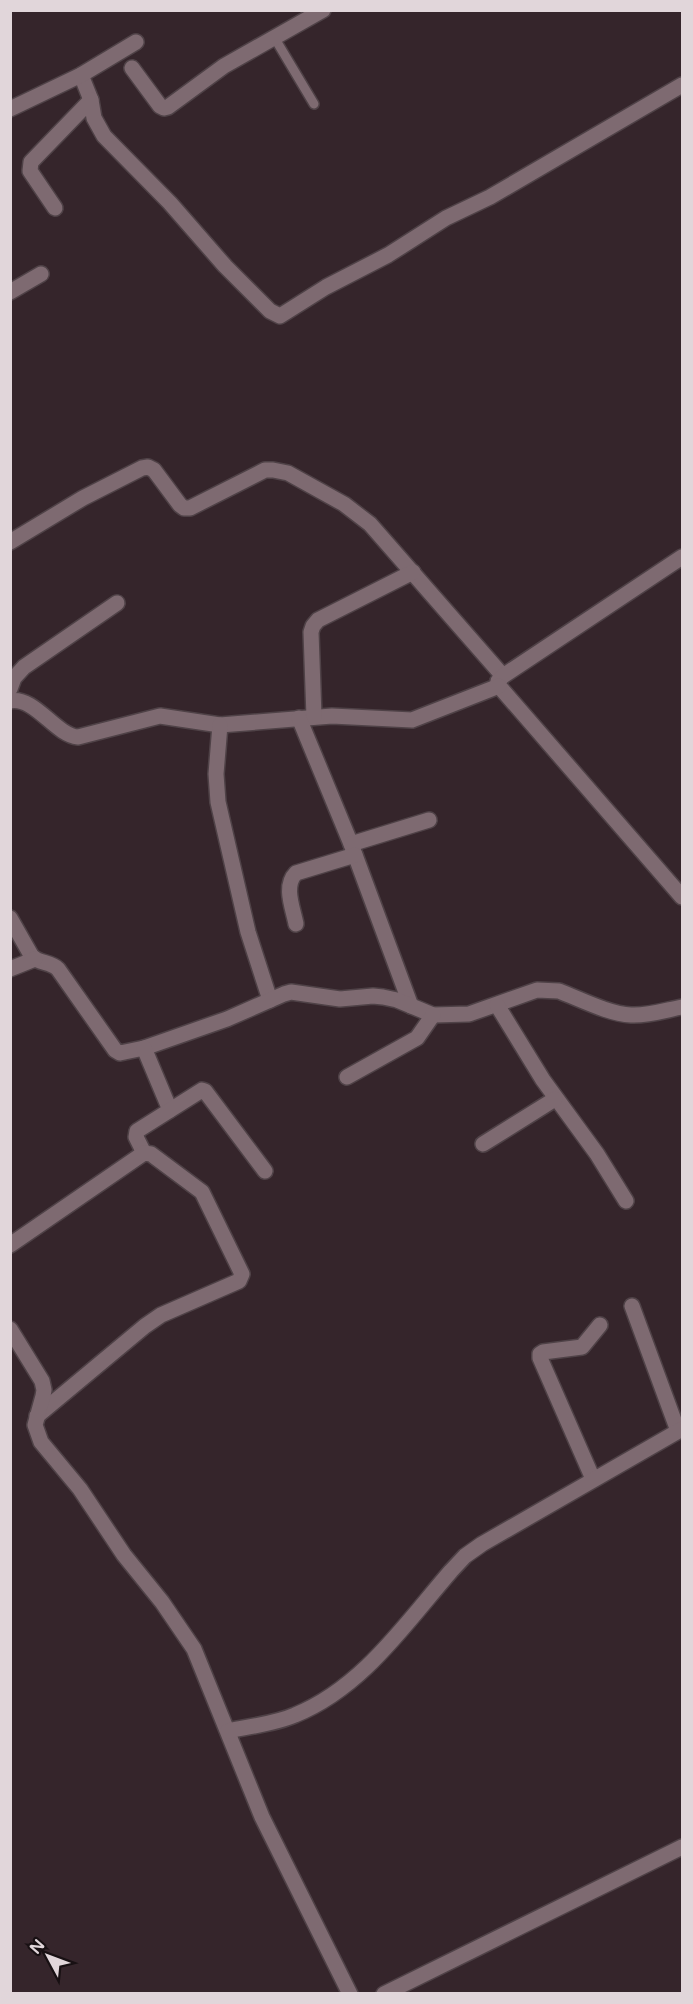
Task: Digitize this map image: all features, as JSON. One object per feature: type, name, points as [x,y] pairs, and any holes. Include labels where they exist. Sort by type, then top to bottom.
[{"type":"street","points":[[132,69],[160,106],[168,107],[224,66],[323,10]]},
{"type":"street","points":[[10,109],[81,75],[136,42]]},
{"type":"street","points":[[81,75],[91,100],[94,118],[104,136],[170,203],[225,266],[270,311],[280,316],[326,287],[388,255],[446,218],[490,197],[682,85]]},
{"type":"street","points":[[55,208],[30,171],[30,162],[91,100]]},
{"type":"street","points":[[10,292],[41,273]]},
{"type":"street","points":[[10,542],[83,498],[142,468],[148,467],[154,470],[184,508],[190,508],[265,470],[288,473],[356,512],[370,525],[413,572],[682,897]]},
{"type":"street","points":[[10,701],[22,701],[73,737],[160,716],[219,725],[332,716],[412,720],[501,681],[682,556]]},
{"type":"street","points":[[411,1006],[307,718],[313,626],[318,620],[413,572]]},
{"type":"street","points":[[10,689],[14,678],[24,667],[117,603]]},
{"type":"street","points":[[219,725],[216,774],[218,802],[248,932],[270,999]]},
{"type":"street","points":[[296,924],[289,886],[290,879],[296,873],[429,820]]},
{"type":"street","points":[[10,918],[35,959]]},
{"type":"street","points":[[10,969],[35,959],[54,965],[115,1050],[120,1053],[144,1048],[227,1019],[291,992],[340,999],[373,996],[397,1000],[433,1015],[469,1014],[537,990],[549,989],[630,1015],[643,1015],[682,1007]]},
{"type":"street","points":[[497,1005],[555,1099],[597,1154],[626,1201]]},
{"type":"street","points":[[347,1077],[417,1038],[433,1015]]},
{"type":"street","points":[[144,1048],[170,1110]]},
{"type":"street","points":[[144,1153],[135,1134],[199,1091],[205,1091],[265,1171]]},
{"type":"street","points":[[483,1144],[555,1099]]},
{"type":"street","points":[[10,1245],[144,1153],[151,1154],[202,1192],[242,1274],[239,1281],[161,1315],[37,1416]]},
{"type":"street","points":[[228,1731],[293,1716],[314,1707],[340,1691],[365,1670],[465,1556],[680,1430],[632,1306]]},
{"type":"street","points":[[593,1479],[540,1358],[543,1352],[582,1347],[600,1324]]},
{"type":"street","points":[[10,1329],[42,1381],[44,1390],[35,1425],[41,1442],[80,1489],[124,1556],[181,1627],[194,1649],[262,1817],[350,1994]]},
{"type":"street","points":[[384,1994],[682,1847]]},
{"type":"lane","points":[[274,38],[314,104]]}]
